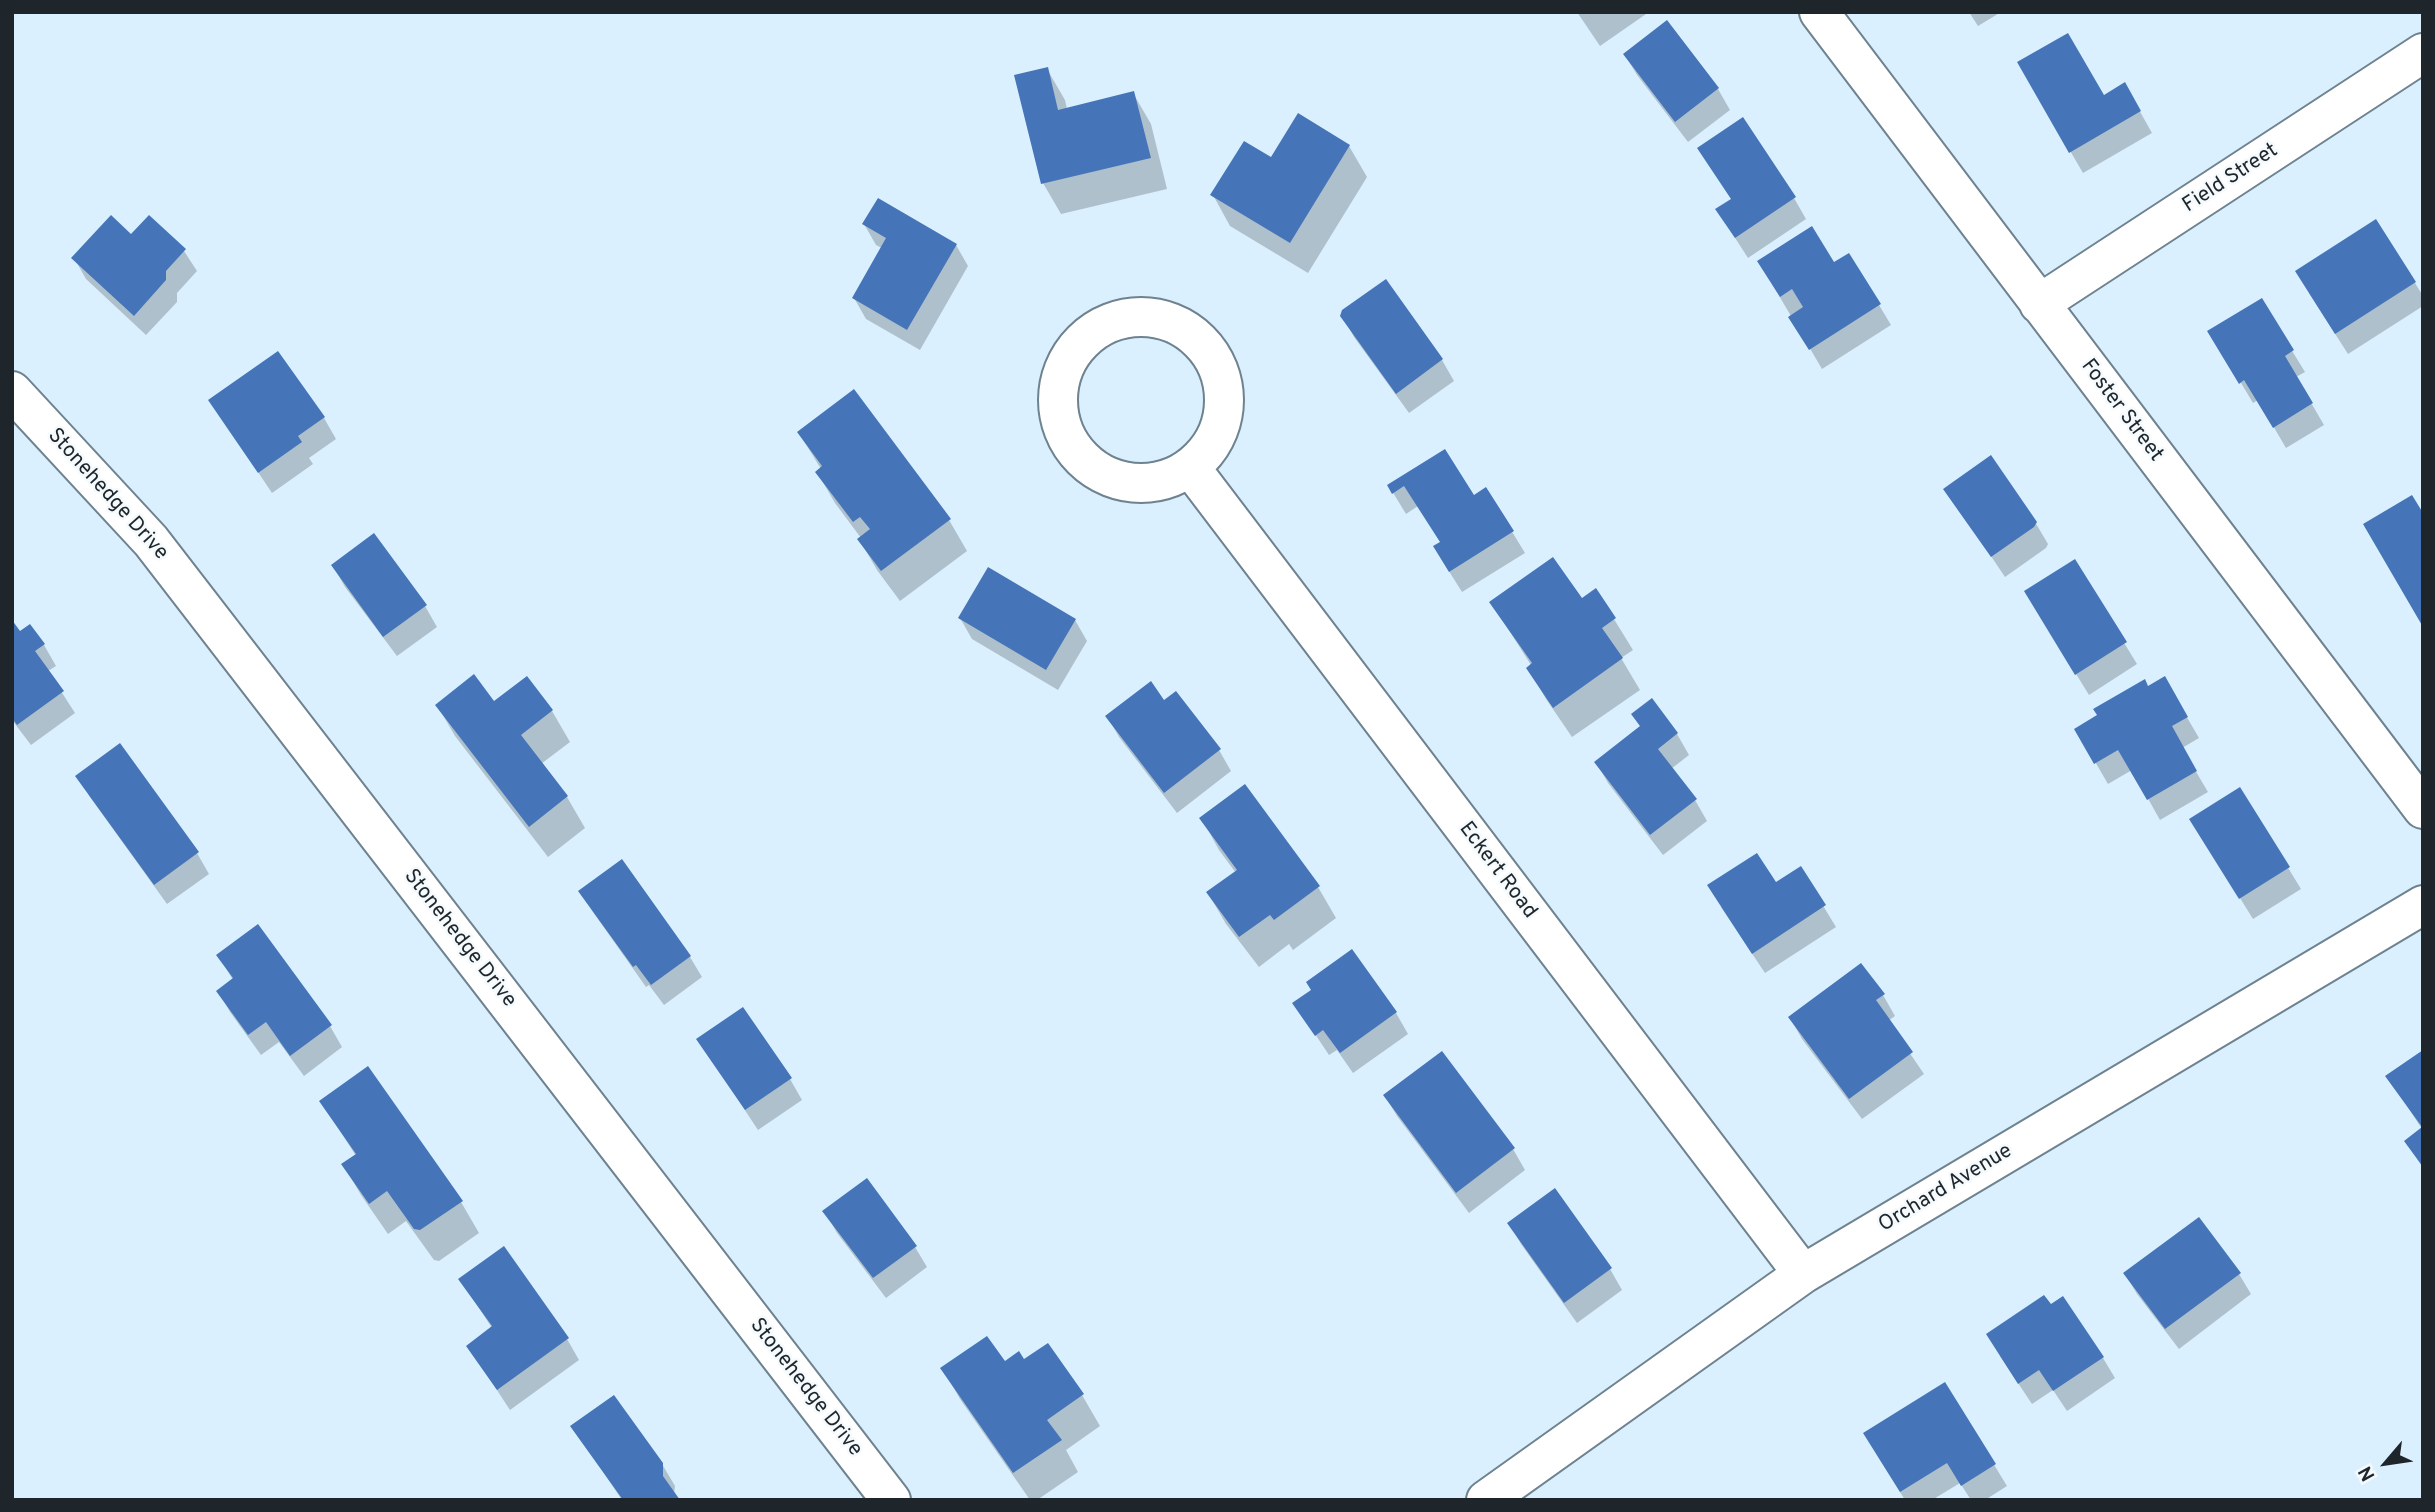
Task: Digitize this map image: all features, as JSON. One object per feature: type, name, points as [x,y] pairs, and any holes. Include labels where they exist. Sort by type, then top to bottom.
[{"type":"street","name":"Foster Street","points":[[1819,12],[2423,809]]},
{"type":"street","name":"Field Street","points":[[2039,304],[2423,53]]},
{"type":"street","points":[[1134,317],[1160,320],[1185,330],[1205,347],[1218,371],[1224,397],[1221,424],[1209,448],[1190,467],[1166,480],[1138,483],[1111,478],[1087,464],[1069,442],[1059,415],[1058,388],[1068,361],[1084,339],[1107,324],[1134,317]]},
{"type":"street","name":"Stonehedge Drive","points":[[12,391],[151,541],[891,1500]]},
{"type":"street","name":"Eckert Road","points":[[1190,467],[1803,1274]]},
{"type":"street","name":"Orchard Avenue","points":[[1486,1500],[1803,1274],[2423,905]]},
{"type":"building","points":[[1667,20],[1719,88],[1675,122],[1623,54]]},
{"type":"building","points":[[2068,33],[2104,95],[2125,82],[2141,111],[2069,153],[2017,62]]},
{"type":"building","points":[[1048,67],[1058,110],[1134,91],[1151,158],[1041,184],[1014,75]]},
{"type":"building","points":[[1298,113],[1350,145],[1290,243],[1210,195],[1244,141],[1271,157]]},
{"type":"building","points":[[1743,117],[1796,197],[1735,238],[1715,209],[1731,199],[1697,148]]},
{"type":"building","points":[[878,198],[957,244],[907,330],[852,298],[886,238],[862,224]]},
{"type":"building","points":[[111,215],[131,234],[149,215],[186,249],[166,271],[166,280],[134,316],[71,258]]},
{"type":"building","points":[[2376,219],[2416,282],[2335,334],[2295,271]]},
{"type":"building","points":[[1812,226],[1834,262],[1849,253],[1881,304],[1809,350],[1788,317],[1803,307],[1792,289],[1780,297],[1757,261]]},
{"type":"building","points":[[1386,279],[1443,359],[1396,394],[1340,316],[1342,310]]},
{"type":"building","points":[[2262,298],[2294,350],[2285,356],[2313,403],[2273,428],[2244,380],[2239,384],[2207,331]]},
{"type":"building","points":[[278,351],[325,417],[298,436],[302,442],[258,473],[208,400]]},
{"type":"building","points":[[854,389],[951,519],[881,571],[857,539],[870,529],[860,517],[853,522],[815,472],[822,466],[797,432]]},
{"type":"building","points":[[1445,449],[1474,495],[1486,487],[1514,531],[1449,572],[1433,546],[1440,542],[1404,486],[1392,494],[1387,485]]},
{"type":"building","points":[[1991,455],[2037,522],[2034,527],[1991,557],[1943,489]]},
{"type":"building","points":[[2412,495],[2423,513],[2423,627],[2363,524]]},
{"type":"building","points":[[374,533],[427,605],[383,637],[331,565]]},
{"type":"building","points":[[1553,557],[1582,598],[1596,588],[1616,618],[1602,628],[1623,658],[1553,708],[1526,668],[1532,663],[1489,602]]},
{"type":"building","points":[[2075,559],[2127,642],[2075,675],[2024,591]]},
{"type":"building","points":[[988,567],[1076,619],[1046,670],[958,618]]},
{"type":"building","points":[[12,620],[20,631],[30,624],[45,644],[35,651],[64,691],[17,725],[12,718]]},
{"type":"building","points":[[474,674],[494,701],[527,676],[553,710],[521,735],[568,796],[529,827],[435,705]]},
{"type":"building","points":[[2165,676],[2188,717],[2172,726],[2197,771],[2147,800],[2118,750],[2094,764],[2074,729],[2097,715],[2093,709],[2145,679],[2148,686]]},
{"type":"building","points":[[1151,681],[1164,700],[1176,691],[1221,749],[1164,793],[1105,716]]},
{"type":"building","points":[[1652,698],[1678,733],[1658,749],[1697,799],[1650,835],[1594,762],[1640,726],[1631,714]]},
{"type":"building","points":[[120,743],[199,852],[154,885],[75,776]]},
{"type":"building","points":[[1245,784],[1320,886],[1274,920],[1270,915],[1239,937],[1206,892],[1237,870],[1199,818]]},
{"type":"building","points":[[2240,787],[2290,867],[2239,899],[2189,819]]},
{"type":"building","points":[[1757,853],[1776,882],[1801,866],[1826,905],[1752,954],[1707,885]]},
{"type":"building","points":[[622,859],[691,956],[651,985],[636,965],[633,967],[578,891]]},
{"type":"building","points":[[258,924],[332,1025],[290,1056],[266,1022],[248,1035],[216,991],[233,978],[216,955]]},
{"type":"building","points":[[1352,949],[1397,1012],[1340,1053],[1323,1030],[1315,1036],[1292,1003],[1311,990],[1306,982]]},
{"type":"building","points":[[1861,963],[1885,994],[1876,1000],[1913,1052],[1849,1099],[1788,1017]]},
{"type":"building","points":[[743,1007],[792,1078],[745,1110],[696,1039]]},
{"type":"building","points":[[2423,1050],[2423,1167],[2404,1141],[2422,1127],[2385,1076]]},
{"type":"building","points":[[1442,1051],[1515,1148],[1456,1193],[1383,1095]]},
{"type":"building","points":[[368,1066],[463,1201],[420,1230],[414,1229],[387,1191],[369,1204],[341,1164],[356,1154],[319,1101]]},
{"type":"building","points":[[867,1178],[917,1246],[873,1278],[822,1211]]},
{"type":"building","points":[[1555,1188],[1612,1268],[1564,1303],[1507,1223]]},
{"type":"building","points":[[2199,1217],[2241,1273],[2165,1329],[2123,1273]]},
{"type":"building","points":[[504,1246],[569,1338],[497,1390],[466,1346],[492,1326],[458,1279]]},
{"type":"building","points":[[2044,1295],[2051,1304],[2063,1296],[2104,1357],[2053,1391],[2039,1370],[2018,1384],[1986,1334]]},
{"type":"building","points":[[987,1336],[1005,1361],[1019,1351],[1024,1359],[1048,1343],[1084,1394],[1047,1420],[1062,1440],[1013,1473],[940,1368]]},
{"type":"building","points":[[1945,1382],[1996,1464],[1961,1486],[1947,1463],[1900,1492],[1863,1433]]},
{"type":"building","points":[[614,1395],[663,1463],[663,1476],[680,1500],[623,1500],[570,1426]]}]
